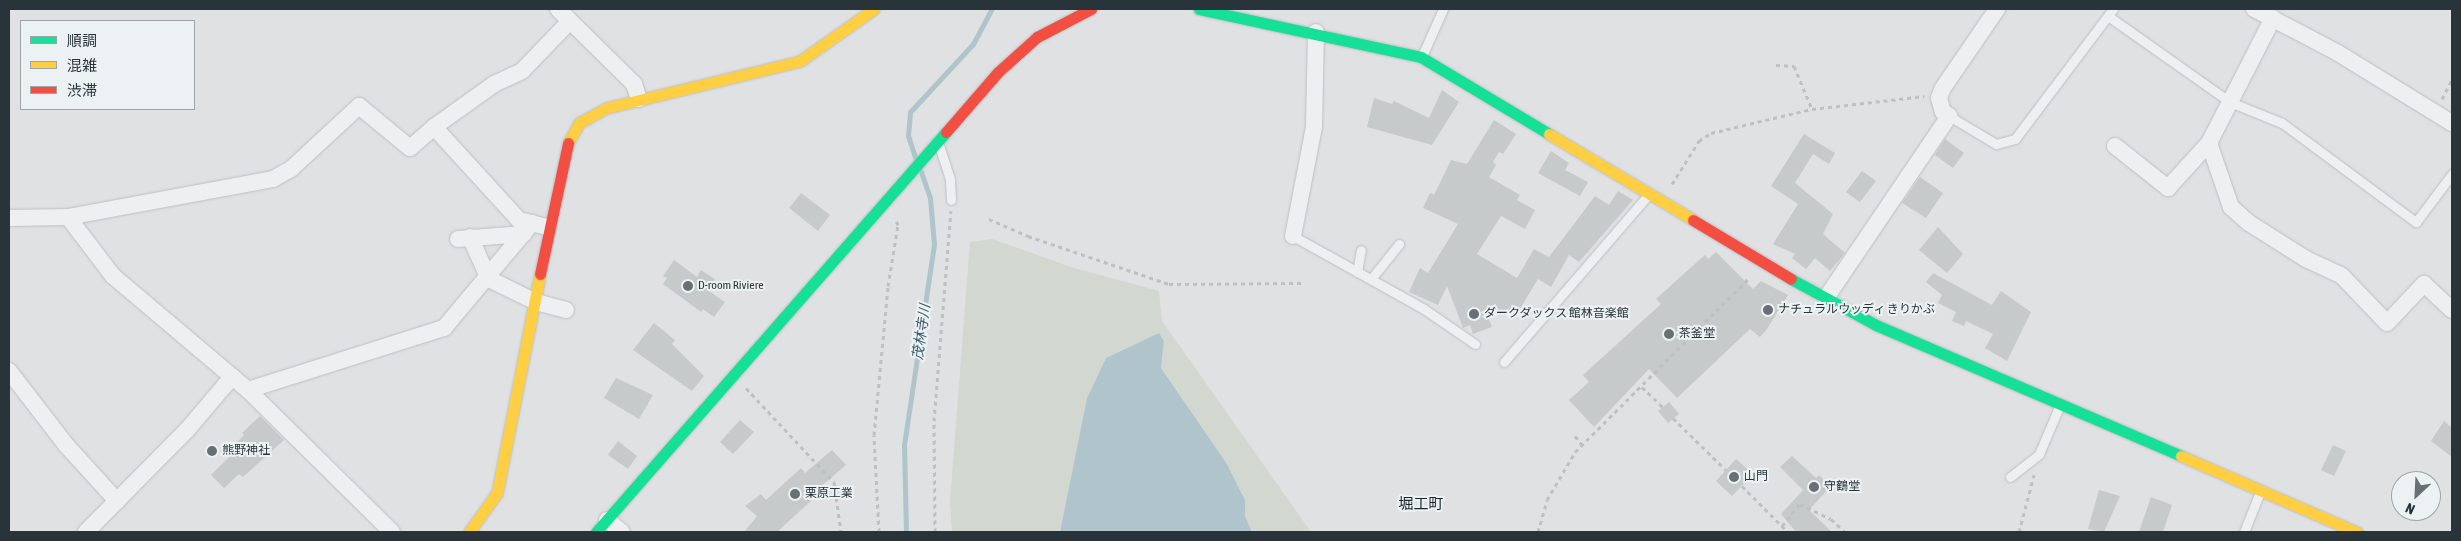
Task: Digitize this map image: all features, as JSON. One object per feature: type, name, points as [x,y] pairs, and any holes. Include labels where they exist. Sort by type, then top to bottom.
[{"type":"street","points":[[558,9],[569,22],[634,84],[639,99]]},
{"type":"street","points":[[248,390],[444,328],[535,228],[569,139],[579,123],[606,108],[800,61],[874,9]]},
{"type":"street","points":[[622,532],[602,526],[732,373],[937,139],[1018,53],[1058,23],[1091,9]]},
{"type":"street","points":[[1199,9],[1316,32],[1421,58],[1876,326],[2059,407],[2357,532]]},
{"type":"street","points":[[1826,298],[1949,116],[1943,112],[1939,98],[1997,9]]},
{"type":"street","points":[[2254,9],[2273,18],[2452,123]]},
{"type":"street","points":[[2115,146],[2168,188],[2209,143],[2273,18]]},
{"type":"street","points":[[9,218],[68,217],[273,179],[290,169],[359,106],[410,148],[434,127],[494,84],[522,71],[569,22]]},
{"type":"street","points":[[1293,236],[1314,127],[1316,32]]},
{"type":"street","points":[[434,127],[519,220],[535,228]]},
{"type":"street","points":[[2209,143],[2232,207],[2249,223],[2306,259],[2341,275],[2387,323],[2424,284],[2452,310]]},
{"type":"street","points":[[68,217],[113,276],[248,390],[392,532]]},
{"type":"street","points":[[535,228],[464,238],[489,279],[536,302],[566,310]]},
{"type":"street","points":[[469,532],[497,493],[503,471],[536,302],[535,228]]},
{"type":"street","points":[[9,371],[66,445],[117,501]]},
{"type":"street","points":[[86,532],[232,377]]},
{"type":"lane","points":[[1421,58],[1443,9]]},
{"type":"lane","points":[[1949,116],[1996,144],[2015,139],[2111,12],[2230,102],[2282,123],[2416,222],[2452,174]]},
{"type":"lane","points":[[937,139],[950,180],[951,200]]},
{"type":"lane","points":[[1504,362],[1649,193]]},
{"type":"lane","points":[[1293,236],[1424,309],[1475,344]]},
{"type":"lane","points":[[1371,279],[1399,244]]},
{"type":"lane","points":[[1357,272],[1361,250]]},
{"type":"lane","points":[[2010,477],[2038,454],[2059,407]]},
{"type":"lane","points":[[2244,532],[2260,492]]},
{"type":"path","points":[[1776,65],[1794,66],[1812,109]]},
{"type":"path","points":[[2435,113],[2452,79]]},
{"type":"path","points":[[1666,193],[1699,141],[1711,133],[1812,109],[1915,96],[1939,98]]},
{"type":"path","points":[[935,532],[934,421],[948,284],[951,200]]},
{"type":"path","points":[[879,532],[874,435],[888,286],[898,225],[892,211]]},
{"type":"path","points":[[989,219],[1028,236],[1169,284],[1303,283]]},
{"type":"path","points":[[1538,532],[1547,500],[1582,445],[1752,275],[1750,266]]},
{"type":"path","points":[[732,373],[834,482],[841,532]]},
{"type":"path","points":[[1642,387],[1663,407]]},
{"type":"path","points":[[1673,418],[1726,470]]},
{"type":"path","points":[[1575,436],[1582,445]]},
{"type":"path","points":[[2019,532],[2038,454]]},
{"type":"path","points":[[1742,486],[1788,532]]},
{"type":"path","points":[[1782,526],[1800,504],[1831,518],[1845,532]]},
{"type":"shaded area","points":[[992,239],[1074,268],[1159,291],[1162,321],[1311,532],[1252,532],[1245,516],[1245,499],[1227,464],[1161,368],[1164,341],[1159,333],[1106,358],[1087,398],[1060,532],[952,532],[950,502],[970,242]]},
{"type":"shaded area","points":[[1159,333],[1164,341],[1161,368],[1227,464],[1245,500],[1245,516],[1252,532],[1060,532],[1087,398],[1106,358]]},
{"type":"building","points":[[1442,90],[1459,102],[1432,145],[1367,127],[1374,98],[1392,104],[1394,101],[1429,118]]},
{"type":"building","points":[[1494,120],[1516,134],[1503,154],[1499,152],[1493,162],[1496,165],[1489,177],[1520,195],[1517,200],[1535,210],[1525,229],[1501,216],[1477,254],[1517,278],[1534,249],[1549,257],[1595,196],[1609,205],[1618,191],[1633,200],[1579,262],[1569,255],[1551,287],[1538,279],[1520,309],[1488,317],[1492,327],[1473,334],[1470,325],[1463,328],[1447,286],[1438,305],[1409,292],[1420,268],[1428,273],[1458,224],[1423,208],[1430,193],[1434,195],[1451,160],[1467,164]]},
{"type":"building","points":[[1804,134],[1835,153],[1829,164],[1813,154],[1795,183],[1833,214],[1823,234],[1845,253],[1830,271],[1815,258],[1806,269],[1792,258],[1795,254],[1773,244],[1798,204],[1771,186]]},
{"type":"building","points":[[1945,139],[1964,153],[1953,168],[1935,155]]},
{"type":"building","points":[[1551,151],[1569,163],[1565,170],[1588,182],[1580,196],[1538,173]]},
{"type":"building","points":[[1862,171],[1876,181],[1860,202],[1846,192]]},
{"type":"building","points":[[1920,177],[1943,193],[1926,218],[1902,203]]},
{"type":"building","points":[[801,193],[830,215],[818,231],[789,208]]},
{"type":"building","points":[[1938,227],[1963,254],[1947,273],[1919,250]]},
{"type":"building","points":[[1716,252],[1753,289],[1761,281],[1788,295],[1767,329],[1760,337],[1750,329],[1677,398],[1649,369],[1594,427],[1569,400],[1589,382],[1583,375],[1661,304],[1656,299],[1705,255],[1708,259]]},
{"type":"building","name":"D-room Riviere","points":[[674,260],[697,277],[701,270],[715,279],[707,290],[725,302],[714,317],[703,309],[701,312],[663,284],[667,278],[663,276]]},
{"type":"building","points":[[1933,273],[1992,305],[2001,291],[2031,312],[2007,361],[1985,348],[1993,334],[1966,321],[1964,326],[1952,321],[1956,312],[1938,303],[1942,295],[1926,282]]},
{"type":"building","points":[[654,323],[675,340],[672,344],[704,376],[692,391],[633,350]]},
{"type":"building","points":[[616,378],[653,395],[639,419],[604,398]]},
{"type":"building","points":[[1669,402],[1679,414],[1668,423],[1658,411]]},
{"type":"building","points":[[260,416],[284,440],[243,477],[239,474],[224,488],[211,475],[233,453],[229,450],[244,435],[242,433]]},
{"type":"building","points":[[740,420],[754,432],[733,454],[720,442]]},
{"type":"building","points":[[2444,421],[2452,428],[2452,457],[2431,441]]},
{"type":"building","points":[[618,441],[637,456],[628,469],[608,455]]},
{"type":"building","points":[[2333,445],[2346,451],[2334,476],[2321,470]]},
{"type":"building","points":[[832,450],[846,465],[819,488],[822,491],[777,532],[744,532],[757,516],[745,506],[761,494],[766,500],[801,468],[805,473]]},
{"type":"building","points":[[1792,456],[1816,478],[1819,475],[1831,486],[1809,510],[1832,532],[1796,532],[1781,514],[1803,490],[1780,467]]},
{"type":"building","name":"山門","points":[[1736,459],[1753,474],[1732,496],[1716,481]]},
{"type":"building","points":[[2099,490],[2120,496],[2104,532],[2088,529]]},
{"type":"building","points":[[2151,497],[2172,505],[2163,532],[2139,532]]},
{"type":"waterway","points":[[915,157],[908,136],[910,112],[973,44],[992,9]]},
{"type":"waterway","name":"茂林寺川","points":[[906,532],[904,445],[934,244],[930,198],[921,172]]},
{"type":"traffic: fast","points":[[1199,9],[1421,57],[1549,134]]},
{"type":"traffic: fast","points":[[596,532],[946,132]]},
{"type":"traffic: fast","points":[[1791,279],[1876,325],[2181,456]]},
{"type":"traffic: slow","points":[[568,143],[579,123],[606,108],[800,61],[874,9]]},
{"type":"traffic: slow","points":[[1549,134],[1693,220]]},
{"type":"traffic: slow","points":[[469,532],[497,493],[540,274]]},
{"type":"traffic: slow","points":[[2181,456],[2357,532]]},
{"type":"traffic: jam","points":[[946,132],[998,72],[1037,37],[1091,9]]},
{"type":"traffic: jam","points":[[540,274],[568,143]]},
{"type":"traffic: jam","points":[[1693,220],[1791,279]]},
{"type":"place","name":"D-room Riviere","points":[[688,286]]},
{"type":"place","name":"ナチュラルウッディ きりかぶ","points":[[1768,310]]},
{"type":"place","name":"ダークダックス 館林音楽館","points":[[1474,314]]},
{"type":"place","name":"茶釜堂","points":[[1669,334]]},
{"type":"place","name":"熊野神社","points":[[212,451]]},
{"type":"place","name":"山門","points":[[1734,477]]},
{"type":"place","name":"守鶴堂","points":[[1814,487]]},
{"type":"place","name":"栗原工業","points":[[795,494]]},
{"type":"district","name":"堀工町","points":[[1421,504]]}]
